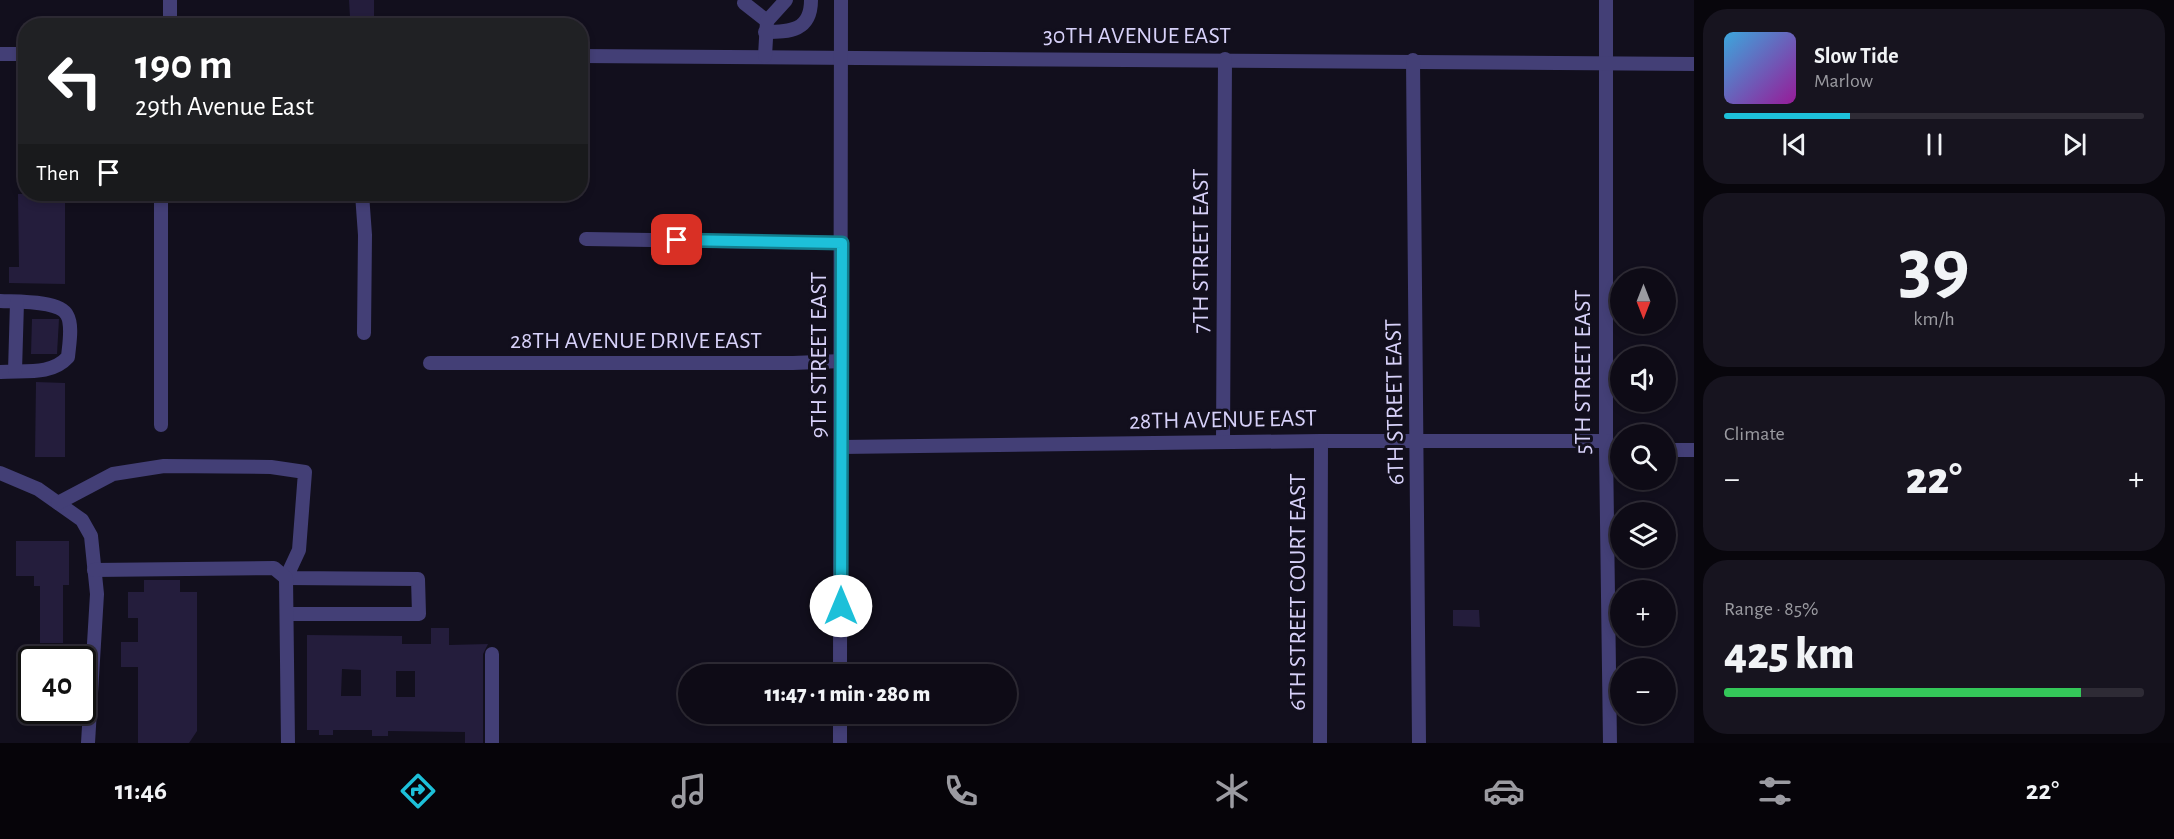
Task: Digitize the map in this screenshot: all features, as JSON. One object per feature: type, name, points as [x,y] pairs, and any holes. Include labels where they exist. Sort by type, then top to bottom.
[{"type":"street","points":[[170,0],[170,18]]},
{"type":"street","points":[[765,56],[766,27],[786,0]]},
{"type":"street","points":[[744,3],[766,27],[782,32],[797,29],[807,19],[811,0]]},
{"type":"street","name":"9TH STREET EAST","points":[[840,664],[841,0]]},
{"type":"street","name":"5TH STREET EAST","points":[[1606,0],[1611,424]]},
{"type":"street","points":[[0,54],[18,54]]},
{"type":"street","name":"30TH AVENUE EAST","points":[[588,56],[1413,60],[1694,64]]},
{"type":"street","name":"7TH STREET EAST","points":[[1222,442],[1225,59]]},
{"type":"street","name":"6TH STREET EAST","points":[[1413,60],[1419,743]]},
{"type":"street","points":[[161,201],[161,425]]},
{"type":"street","points":[[363,201],[365,235],[364,333]]},
{"type":"street","points":[[586,239],[842,243]]},
{"type":"street","points":[[0,301],[45,304],[61,308],[67,315],[69,346],[68,357],[55,367],[41,371],[0,372]]},
{"type":"street","points":[[15,371],[17,302]]},
{"type":"street","name":"28TH AVENUE DRIVE EAST","points":[[430,363],[842,361]]},
{"type":"street","name":"28TH AVENUE EAST","points":[[842,447],[1321,441],[1610,446]]},
{"type":"street","name":"6TH STREET COURT EAST","points":[[1320,743],[1321,441]]},
{"type":"street","points":[[1676,450],[1694,450]]},
{"type":"street","points":[[58,503],[113,474],[164,466],[271,467],[305,472],[299,550],[286,578],[288,743]]},
{"type":"street","points":[[0,473],[38,489],[82,520],[91,536],[97,594],[88,743]]},
{"type":"street","name":"5TH STREET EAST","points":[[1610,743],[1611,490]]},
{"type":"street","points":[[94,570],[274,568],[286,578],[418,579],[418,614],[287,615]]},
{"type":"street","points":[[492,654],[492,743]]},
{"type":"street","points":[[840,724],[840,743]]},
{"type":"building","points":[[349,0],[374,0],[374,18],[350,17]]},
{"type":"building","points":[[18,201],[65,201],[65,284],[9,283],[9,267],[19,267]]},
{"type":"building","points":[[32,319],[59,319],[57,354],[31,354]]},
{"type":"building","points":[[36,382],[65,383],[65,457],[35,457]]},
{"type":"building","points":[[16,541],[69,541],[69,585],[63,585],[63,643],[40,643],[40,586],[34,586],[34,576],[16,576]]},
{"type":"building","points":[[144,580],[180,580],[180,592],[197,592],[197,731],[189,743],[138,743],[138,667],[121,667],[121,642],[138,642],[138,618],[128,618],[128,592],[144,592]]},
{"type":"building","points":[[1453,610],[1479,610],[1480,627],[1453,626]]},
{"type":"building","points":[[431,628],[449,628],[449,645],[488,644],[483,654],[483,743],[465,743],[465,732],[388,731],[388,736],[372,736],[372,730],[333,730],[333,735],[319,735],[319,730],[307,730],[307,635],[402,636],[402,644],[431,644]],"holes":[[[342,669],[361,670],[361,696],[341,696]],[[396,671],[415,671],[415,697],[396,697]]]},
{"type":"route","points":[[677,240],[842,243],[841,606]]}]
